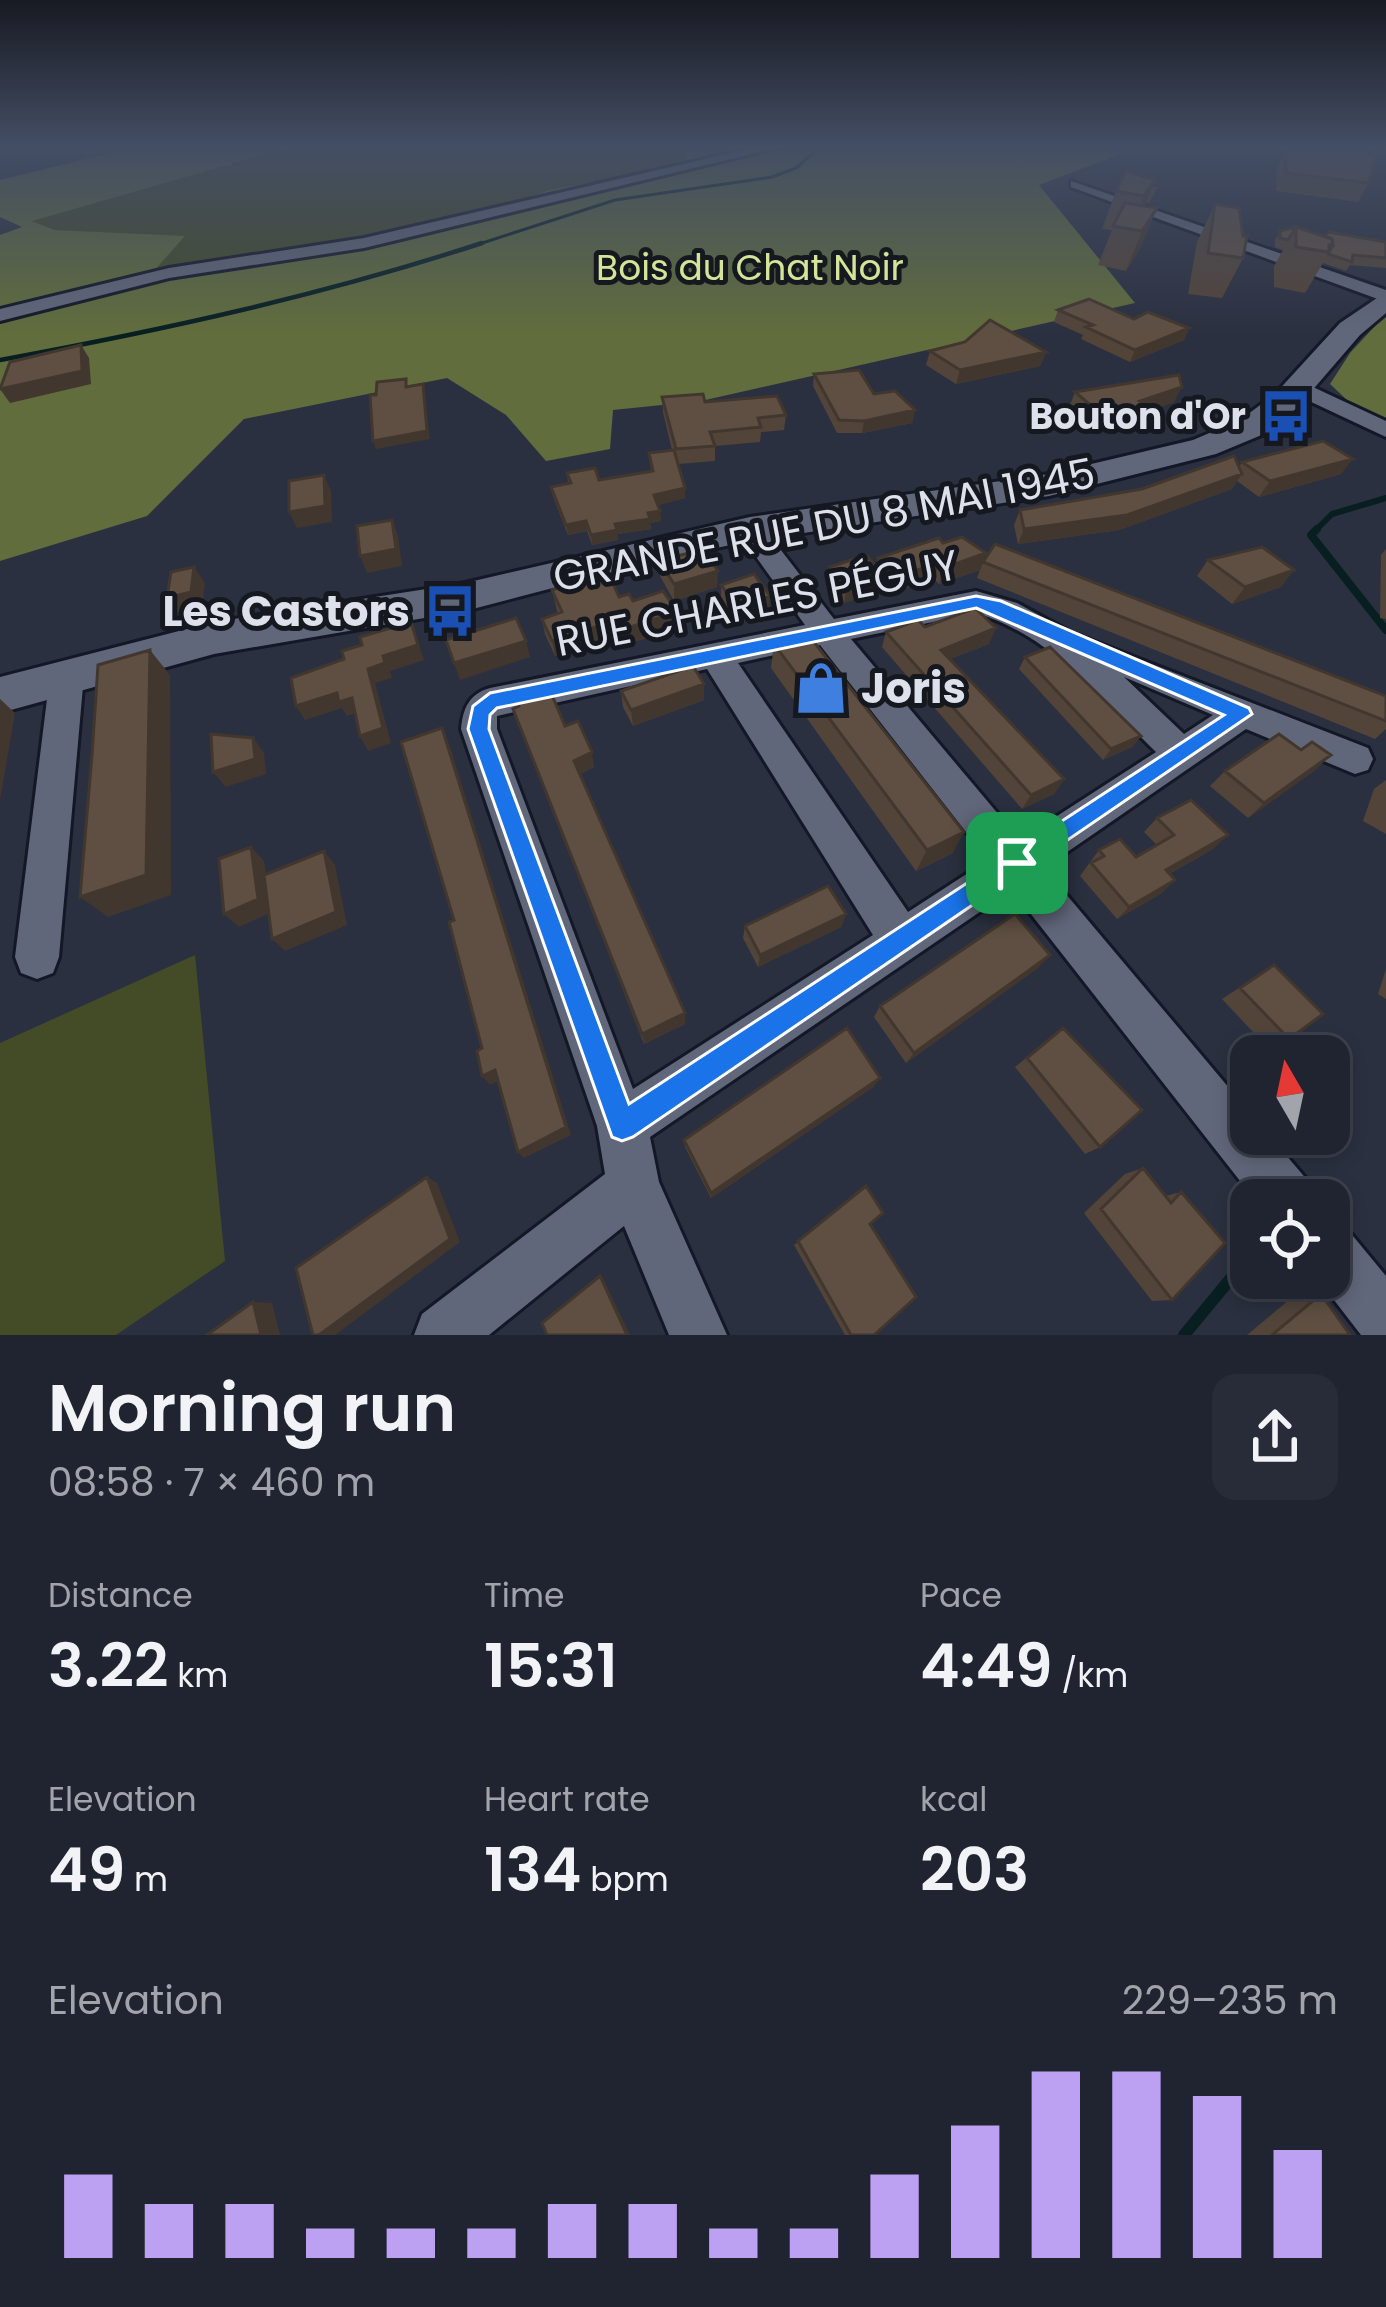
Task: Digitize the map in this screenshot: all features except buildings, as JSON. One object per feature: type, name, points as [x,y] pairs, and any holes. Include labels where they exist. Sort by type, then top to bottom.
[{"type":"main road","name":"GRANDE RUE DU 8 MAI 1945","points":[[0,695],[214,638],[465,597],[664,546],[1137,466],[1252,427],[1300,388],[1350,328],[1386,298]]},
{"type":"street","points":[[0,316],[169,273],[364,243],[507,209]]},
{"type":"street","points":[[1145,209],[1386,298]]},
{"type":"street","points":[[1300,388],[1386,430]]},
{"type":"street","points":[[750,530],[826,631],[1272,1179]]},
{"type":"street","name":"RUE CHARLES PÉGUY","points":[[622,1126],[479,729],[480,712],[490,701],[976,602],[994,605],[1354,760]]},
{"type":"street","name":"RUE CHARLES PÉGUY","points":[[1051,633],[1181,754]]},
{"type":"street","points":[[714,652],[902,941]]},
{"type":"street","points":[[38,956],[67,675]]},
{"type":"street","points":[[698,1335],[633,1185],[622,1126],[1242,714]]},
{"type":"street","points":[[443,1335],[633,1185]]},
{"type":"street","points":[[1350,1276],[1386,1321]]},
{"type":"green space","name":"Bois du Chat Noir","points":[[0,209],[73,209],[32,221],[55,230],[185,236],[152,273],[341,245],[494,209],[1059,209],[1135,303],[701,401],[613,410],[610,449],[546,461],[506,415],[447,378],[244,419],[147,516],[0,561],[0,235],[22,227],[0,217]]},
{"type":"green space","points":[[68,209],[494,209],[340,245],[149,273],[183,237],[55,230],[30,220]]},
{"type":"green space","points":[[1386,314],[1386,421],[1347,400],[1330,384],[1350,353]]},
{"type":"green space","points":[[195,955],[225,1261],[116,1335],[0,1335],[0,1043]]},
{"type":"waterway","points":[[473,246],[586,209]]},
{"type":"waterway","points":[[0,360],[243,310],[482,243]]},
{"type":"waterway","points":[[1386,498],[1332,514],[1311,535],[1386,630]]},
{"type":"waterway","points":[[1184,1335],[1230,1279]]},
{"type":"place","name":"Bouton d'Or","points":[[1286,416]]},
{"type":"place","name":"Les Castors","points":[[450,611]]},
{"type":"place","name":"Joris","points":[[821,688]]},
{"type":"route","points":[[976,602],[994,605],[1242,714],[1017,863],[622,1126],[479,729],[480,712],[490,701],[976,602]]}]
